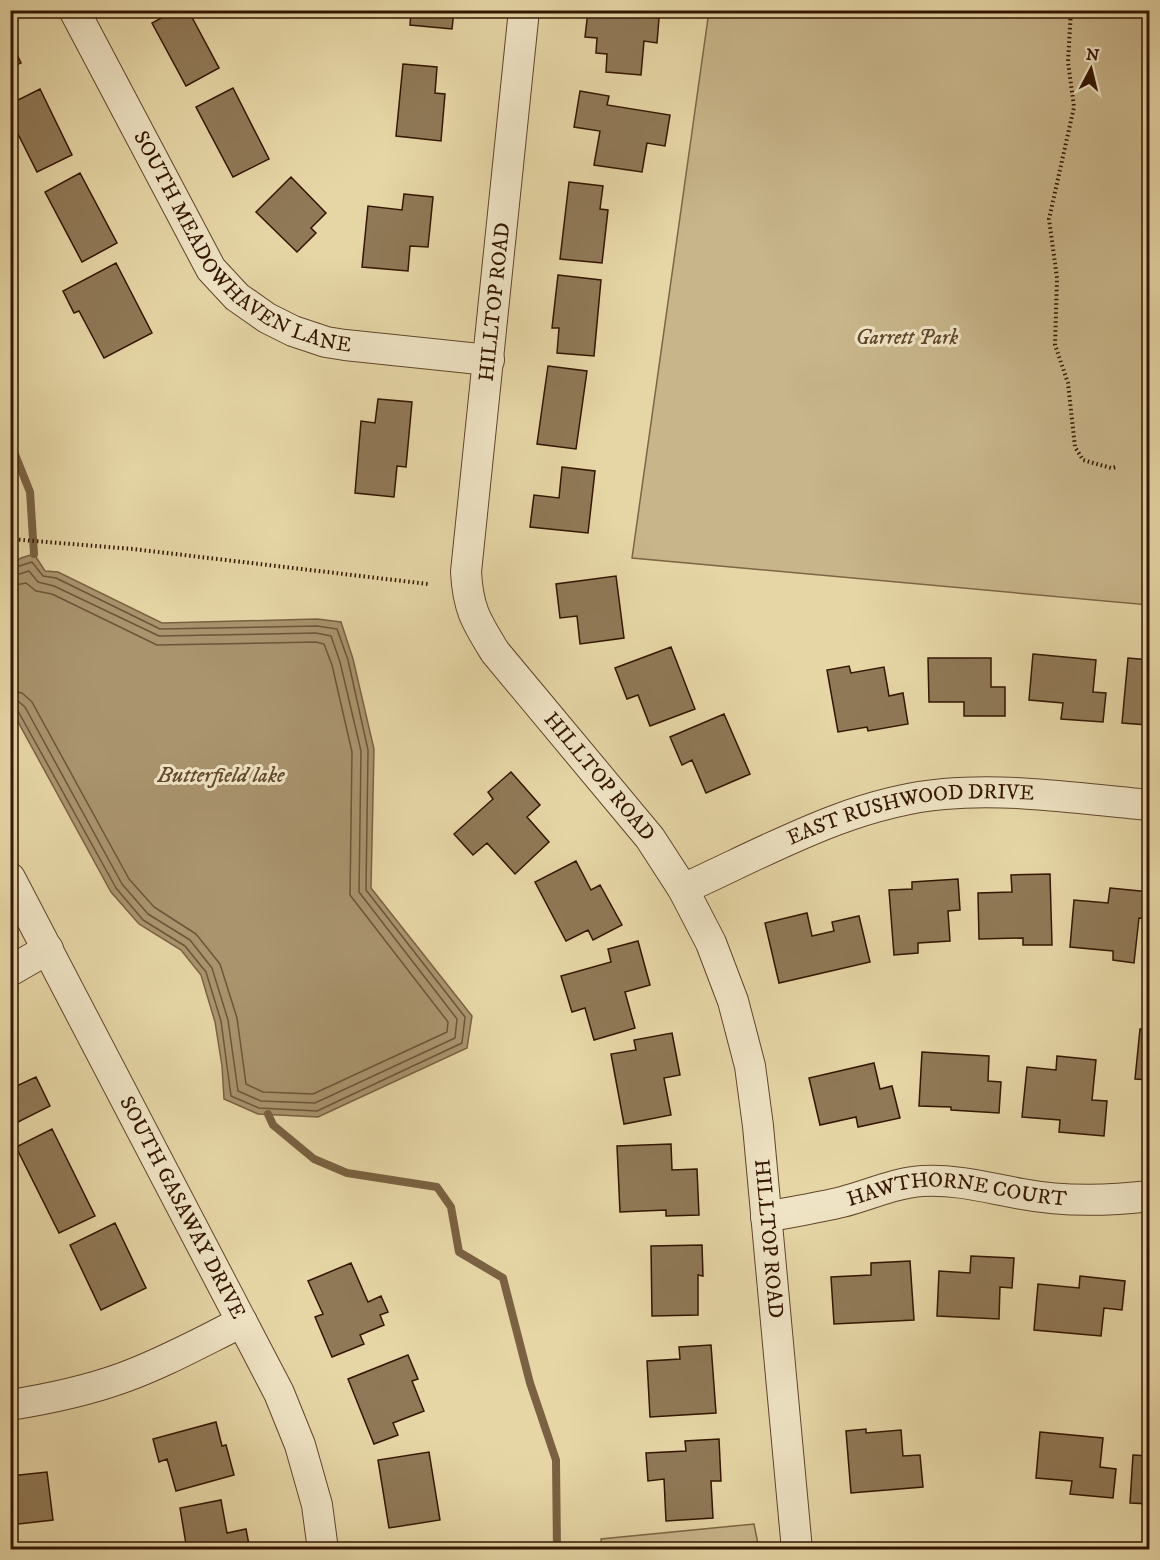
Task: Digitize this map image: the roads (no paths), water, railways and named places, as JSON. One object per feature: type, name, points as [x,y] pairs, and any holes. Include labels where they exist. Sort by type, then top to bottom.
[{"type":"street","name":"SOUTH MEADOWHAVEN LANE","points":[[74,10],[211,269],[237,297],[267,318],[293,332],[326,342],[489,360]]},
{"type":"street","name":"HILLTOP ROAD","points":[[524,10],[466,572],[467,596],[478,624],[495,652],[650,838],[683,889],[711,944],[733,1001],[750,1066],[758,1126],[797,1550]]},
{"type":"street","name":"EAST RUSHWOOD DRIVE","points":[[683,889],[837,819],[889,803],[944,794],[992,792],[1149,805]]},
{"type":"street","name":"SOUTH GASAWAY DRIVE","points":[[10,878],[279,1393],[300,1445],[317,1505],[323,1550]]},
{"type":"street","points":[[10,971],[48,949]]},
{"type":"street","name":"HAWTHORNE COURT","points":[[766,1217],[843,1202],[881,1189],[920,1181],[951,1181],[1023,1194],[1089,1201],[1149,1196]]},
{"type":"street","points":[[10,1405],[50,1398],[124,1377],[243,1322]]},
{"type":"water","name":"Butterfield lake","points":[[34,554],[45,571],[58,572],[162,623],[317,619],[341,622],[353,659],[374,749],[371,888],[472,1016],[467,1048],[318,1117],[258,1114],[224,1099],[222,1066],[215,1022],[201,975],[181,950],[139,924],[111,892],[11,709],[11,565],[21,558]]},
{"type":"waterway","points":[[10,442],[30,492],[34,554]]},
{"type":"waterway","points":[[268,1114],[273,1125],[314,1159],[347,1173],[437,1187],[451,1207],[459,1252],[503,1278],[530,1383],[556,1460],[557,1550]]},
{"type":"park label","name":"Garrett Park","points":[[907,338]]}]
